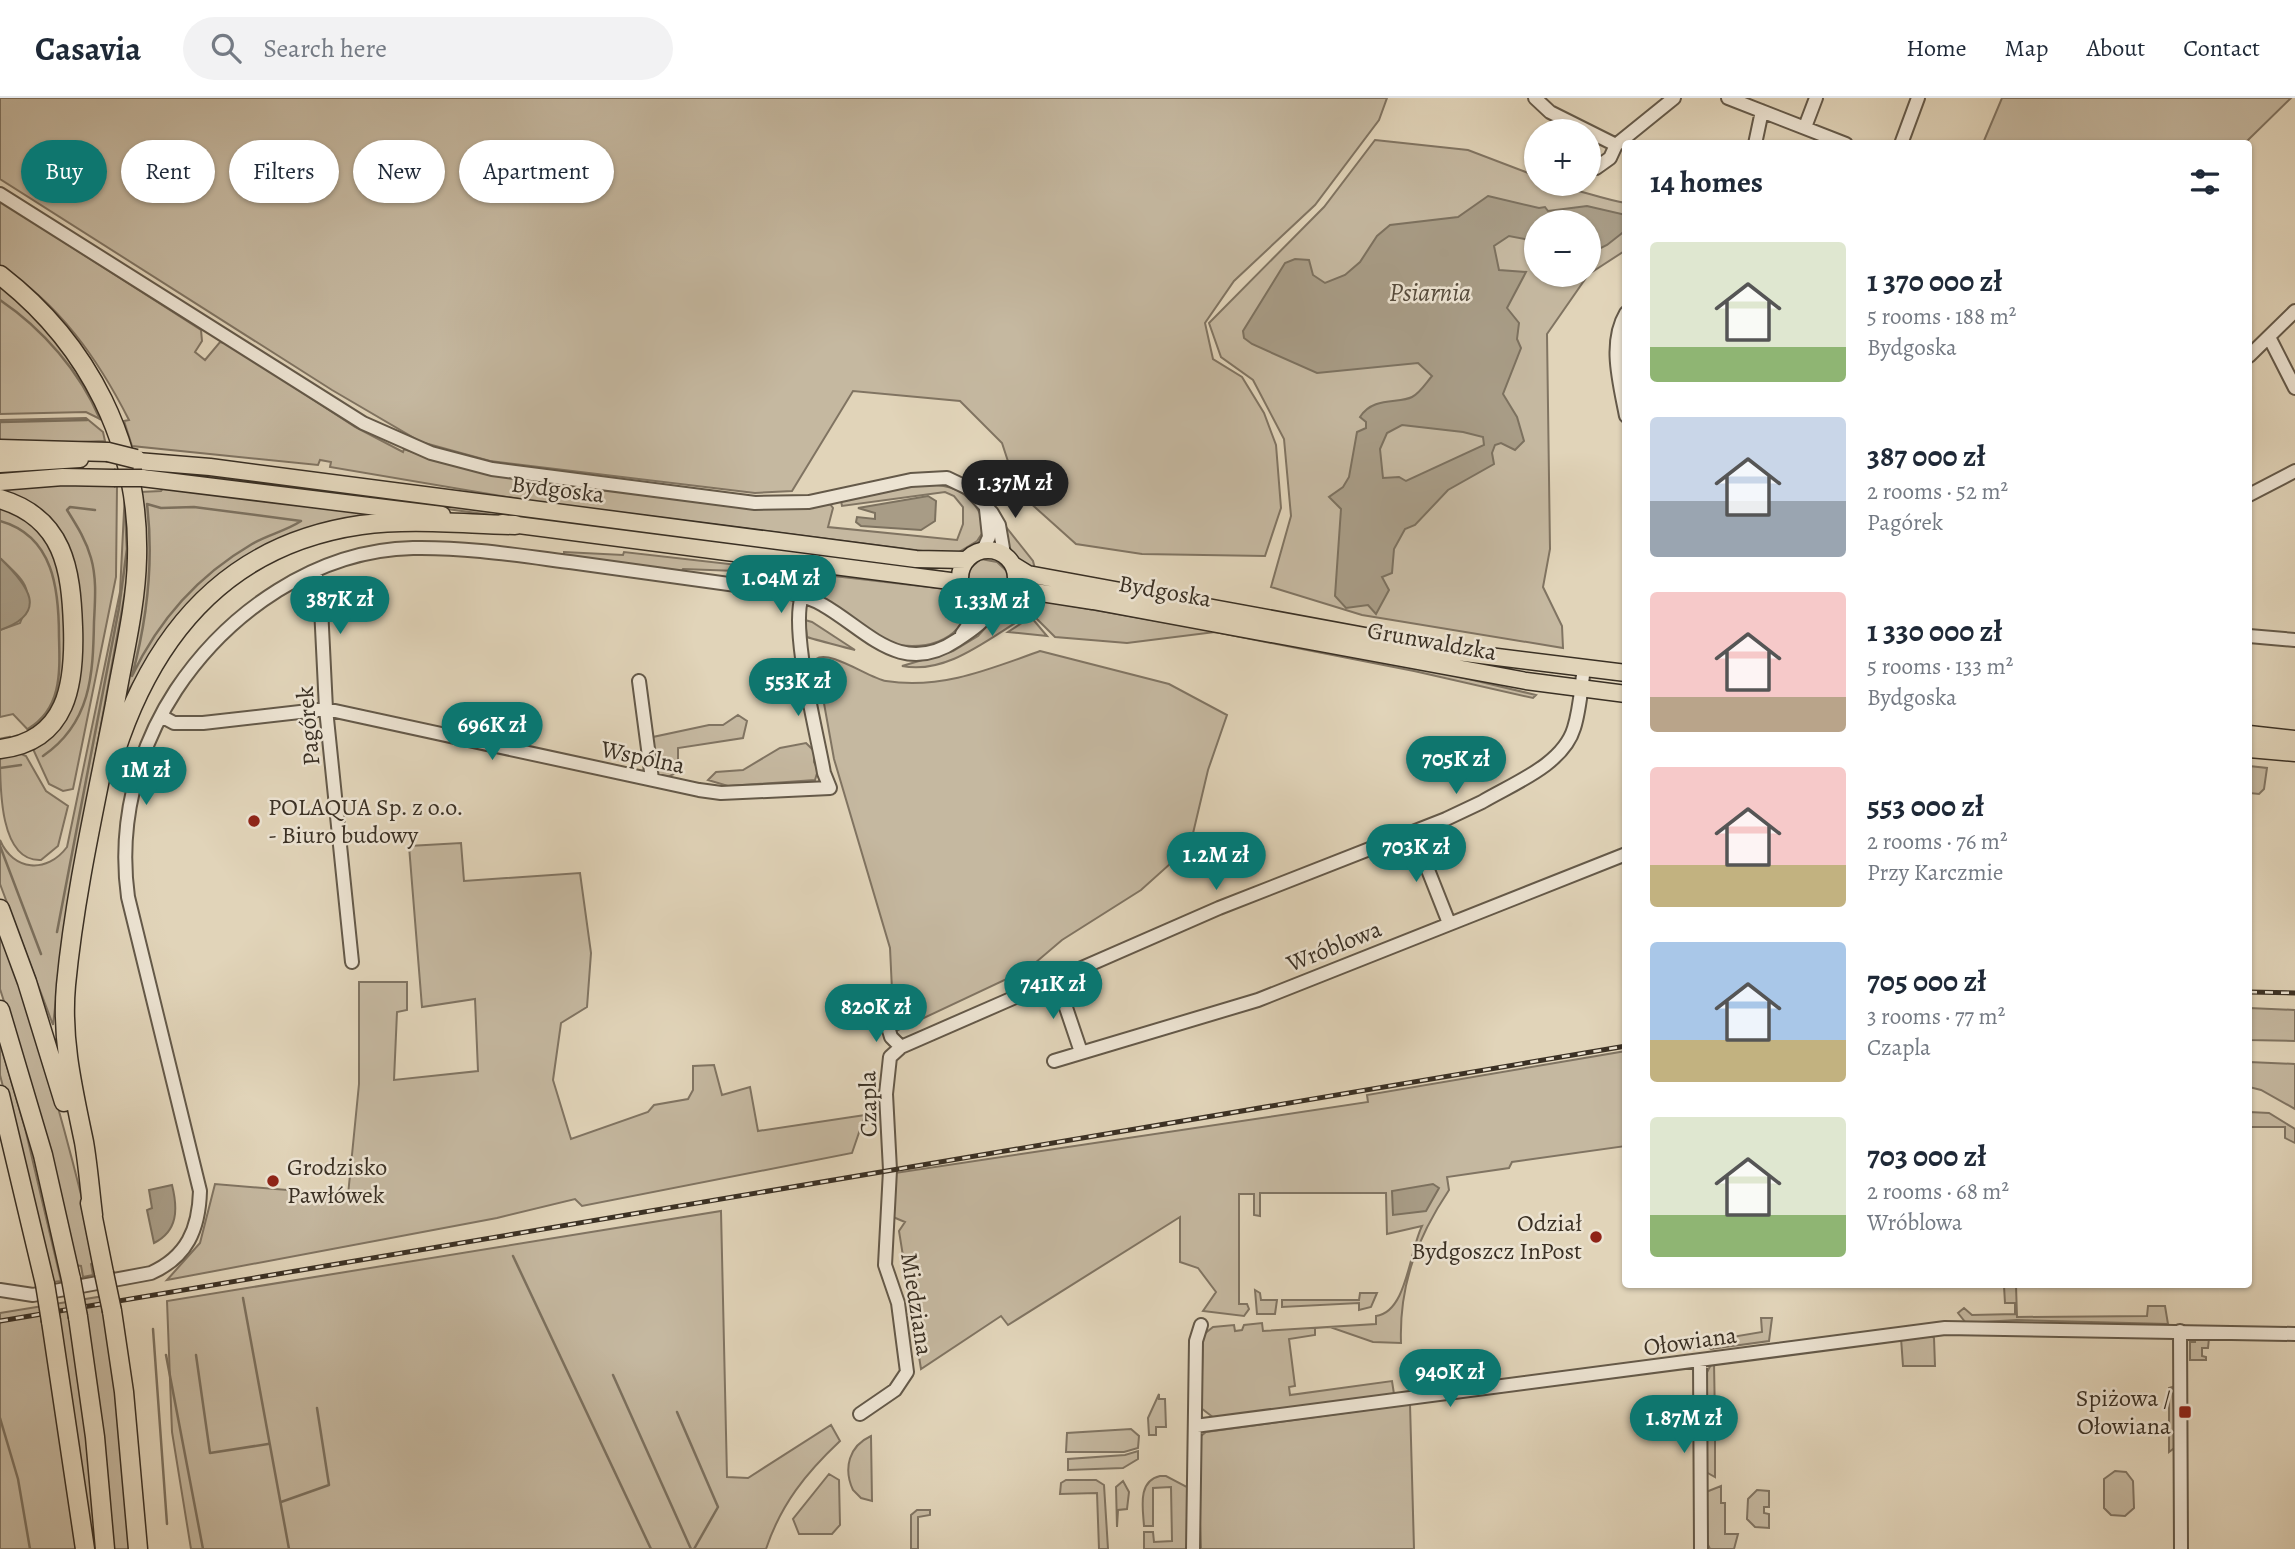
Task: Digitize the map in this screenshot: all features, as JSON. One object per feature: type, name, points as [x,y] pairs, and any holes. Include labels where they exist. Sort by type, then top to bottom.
[{"type":"highway","points":[[0,275],[51,321],[92,376],[121,439],[133,492],[137,527],[134,593],[68,964],[64,1019],[66,1053],[84,1144],[93,1215],[112,1311],[124,1392],[138,1549]]},
{"type":"highway","points":[[0,449],[109,456],[140,465]]},
{"type":"highway","points":[[0,499],[32,513],[47,528],[65,556],[72,587],[74,649],[69,692],[54,722],[25,744],[0,749]]},
{"type":"highway","points":[[95,809],[128,713],[163,646],[201,603],[240,571],[298,542],[360,525],[395,522],[515,525]]},
{"type":"highway","points":[[0,909],[52,1060],[93,1215]]},
{"type":"highway","points":[[0,1010],[29,1103],[71,1279],[95,1437],[105,1549]]},
{"type":"highway","points":[[0,1096],[45,1284],[85,1549]]},
{"type":"main road","points":[[0,464],[109,456]]},
{"type":"main road","points":[[0,482],[62,477],[114,478],[140,465]]},
{"type":"main road","name":"Bydgoska","points":[[140,465],[515,525],[950,581],[962,590]]},
{"type":"main road","name":"Bydgoska","points":[[140,465],[916,559],[966,560]]},
{"type":"main road","points":[[983,550],[1009,560],[1016,584],[1002,602],[976,603],[962,590],[960,574],[966,560],[983,550]]},
{"type":"main road","name":"Bydgoska","points":[[1009,560],[1028,574],[1234,619]]},
{"type":"main road","name":"Bydgoska","points":[[1002,602],[1035,592],[1234,619]]},
{"type":"main road","name":"Grunwaldzka","points":[[1234,619],[1441,650],[1622,673]]},
{"type":"main road","name":"Grunwaldzka","points":[[1234,619],[1581,688],[1622,693]]},
{"type":"main road","points":[[2252,734],[2295,739]]},
{"type":"main road","points":[[2252,749],[2295,753]]},
{"type":"street","points":[[1535,98],[1550,112],[1616,145]]},
{"type":"street","points":[[1622,140],[1674,98]]},
{"type":"street","points":[[1728,98],[1836,140]]},
{"type":"street","points":[[1805,127],[1816,98]]},
{"type":"street","points":[[1902,140],[1918,98]]},
{"type":"street","points":[[1756,140],[1762,111]]},
{"type":"street","points":[[1601,164],[1610,158],[1616,145],[1622,140]]},
{"type":"street","points":[[0,194],[363,423],[430,453],[492,469],[755,503],[809,502],[912,480],[947,478],[968,488],[986,505],[999,525],[1009,560]]},
{"type":"street","points":[[2252,353],[2295,311]]},
{"type":"street","points":[[1622,326],[1617,342],[1622,392]]},
{"type":"street","points":[[2269,337],[2295,388]]},
{"type":"street","points":[[2252,493],[2295,471]]},
{"type":"street","points":[[983,550],[989,537],[986,505]]},
{"type":"street","points":[[0,1290],[33,1295],[151,1273],[179,1255],[193,1236],[200,1214],[195,1165],[135,933],[125,878],[128,818],[134,782],[144,753],[188,672],[228,628],[257,604],[314,571],[393,550],[478,550],[802,596],[821,603],[874,641],[906,654],[939,649],[981,625],[1002,602]]},
{"type":"street","name":"Pagórek","points":[[314,571],[320,587],[326,709],[352,962]]},
{"type":"street","name":"Wspólna","points":[[162,716],[174,723],[203,723],[326,709],[721,793],[830,788],[824,773],[801,639],[798,616],[802,596]]},
{"type":"street","points":[[959,638],[974,617],[976,603]]},
{"type":"street","points":[[2252,636],[2295,640]]},
{"type":"street","name":"Czapla","points":[[889,1221],[887,1064],[890,1057],[901,1047],[1219,908],[1482,802],[1550,760],[1564,746],[1574,730],[1584,668]]},
{"type":"street","points":[[639,681],[652,779]]},
{"type":"street","points":[[1413,832],[1449,923]]},
{"type":"street","name":"Wróblowa","points":[[1054,1061],[1258,1000],[1622,857]]},
{"type":"street","points":[[1056,978],[1081,1052]]},
{"type":"street","points":[[886,1020],[891,1037],[901,1047]]},
{"type":"street","name":"Miedziana","points":[[860,1414],[895,1390],[906,1372],[898,1303],[885,1265],[889,1221]]},
{"type":"street","points":[[1193,1549],[1196,1340],[1201,1325]]},
{"type":"street","name":"Ołowiana","points":[[1195,1426],[1945,1328],[2295,1334]]},
{"type":"street","points":[[2180,1331],[2181,1549]]},
{"type":"street","points":[[1700,1360],[1701,1549]]},
{"type":"shaded area","points":[[0,98],[1387,98],[1379,120],[1315,205],[1234,281],[1205,323],[1213,359],[1242,377],[1264,413],[1276,445],[1281,508],[1265,556],[1142,554],[1076,544],[1018,492],[1002,443],[960,401],[853,391],[792,491],[755,493],[490,461],[421,442],[332,390],[38,203],[107,203],[107,140],[21,140],[21,192],[0,179]]},
{"type":"shaded area","points":[[2002,98],[2291,98],[2248,140],[1984,140]]},
{"type":"shaded area","points":[[1375,140],[1468,150],[1524,171],[1524,196],[1596,196],[1622,202],[1622,253],[1601,266],[1601,210],[1524,210],[1524,287],[1580,287],[1547,334],[1550,549],[1543,587],[1562,626],[1563,648],[1362,615],[1271,587],[1291,516],[1284,439],[1253,380],[1221,357],[1209,323],[1324,207]]},
{"type":"shaded area","points":[[0,201],[201,330],[202,341],[195,352],[205,360],[220,342],[228,344],[355,427],[403,452],[404,449],[452,464],[502,475],[688,500],[773,506],[830,504],[833,508],[828,527],[957,540],[963,524],[963,507],[954,496],[945,492],[842,506],[841,501],[905,487],[946,486],[963,494],[977,507],[985,529],[977,541],[954,555],[537,502],[330,467],[331,462],[320,460],[318,465],[132,446],[124,421],[129,420],[90,354],[41,297],[0,266]]},
{"type":"shaded area","points":[[0,285],[29,310],[76,366],[104,421],[86,412],[0,414]]},
{"type":"shaded area","points":[[86,418],[103,432],[105,441],[0,445],[0,420]]},
{"type":"shaded area","points":[[139,468],[214,474],[844,556],[951,573],[800,556]]},
{"type":"shaded area","points":[[68,484],[117,486],[116,577],[73,789],[63,791],[49,784],[33,749],[62,720],[73,564],[4,495],[5,488]]},
{"type":"shaded area","points":[[164,487],[399,517],[331,525],[174,621],[126,694],[140,492],[161,491]]},
{"type":"shaded area","points":[[125,491],[129,570],[64,929],[53,1025],[0,884],[0,840],[13,858],[31,865],[50,862],[67,847],[120,592]]},
{"type":"shaded area","points":[[0,506],[28,521],[40,531],[50,544],[63,581],[68,627],[65,674],[54,711],[32,734],[13,714],[0,717],[0,630],[20,623],[27,594],[22,580],[0,558]]},
{"type":"shaded area","points":[[999,518],[1033,561],[1035,569],[1020,561],[1010,549]]},
{"type":"shaded area","points":[[564,552],[623,555],[624,552],[955,590],[967,608],[957,629],[948,636],[928,644],[904,646],[892,644],[792,585],[737,571],[683,569],[681,572],[564,557]]},
{"type":"shaded area","points":[[981,559],[997,562],[1012,576],[1009,587],[1002,594],[988,596],[968,581],[969,569]]},
{"type":"shaded area","points":[[1031,600],[1025,617],[967,653],[935,665],[902,666],[953,651],[978,636],[996,616]]},
{"type":"shaded area","points":[[1038,600],[1418,667],[1536,695],[1533,698],[1414,671],[1215,632],[1127,643],[1055,637],[1037,619]]},
{"type":"shaded area","points":[[1031,617],[1047,636],[1008,632]]},
{"type":"shaded area","points":[[805,620],[812,622],[855,650],[807,637]]},
{"type":"shaded area","points":[[1040,651],[1169,684],[1227,715],[1208,770],[1190,846],[1141,890],[1062,940],[1028,969],[894,1032],[890,948],[834,759],[816,659],[830,658],[886,681],[926,683],[964,676]]},
{"type":"shaded area","points":[[738,715],[747,721],[743,738],[678,748],[678,772],[666,778],[655,773],[651,740],[653,737],[709,725],[723,725]]},
{"type":"shaded area","points":[[806,743],[814,751],[814,762],[818,770],[815,780],[728,786],[708,780],[716,772],[743,770],[780,748]]},
{"type":"shaded area","points":[[0,756],[26,756],[46,791],[68,806],[58,846],[41,860],[27,857],[17,849],[5,821]]},
{"type":"shaded area","points":[[2252,766],[2267,768],[2264,789],[2259,794],[2252,793]]},
{"type":"shaded area","points":[[461,843],[464,881],[580,873],[591,953],[587,1007],[561,1023],[553,1080],[571,1139],[648,1112],[654,1105],[688,1099],[693,1090],[693,1066],[714,1065],[722,1095],[750,1087],[758,1131],[865,1115],[852,1153],[582,1206],[575,1199],[497,1218],[167,1280],[200,1243],[215,1184],[348,1195],[359,1084],[359,982],[407,982],[407,1010],[397,1012],[394,1080],[478,1071],[475,999],[422,1007],[409,846]]},
{"type":"shaded area","points":[[0,928],[29,1010],[66,1135],[97,1261],[91,1264],[93,1275],[83,1277],[81,1266],[74,1265],[30,1082],[0,989]]},
{"type":"shaded area","points":[[2252,1008],[2295,1010],[2295,1041],[2252,1040]]},
{"type":"shaded area","points":[[0,1043],[25,1128],[61,1281],[53,1282],[0,1075]]},
{"type":"shaded area","points":[[1622,1052],[1622,1147],[1512,1162],[1509,1168],[1447,1177],[1449,1190],[1428,1226],[1412,1263],[1403,1301],[1401,1343],[1373,1342],[1330,1327],[1315,1328],[1315,1335],[1289,1339],[1295,1386],[1289,1387],[1290,1395],[1392,1381],[1394,1394],[1214,1418],[1201,1408],[1203,1335],[1213,1327],[1234,1325],[1235,1331],[1242,1330],[1244,1325],[1262,1323],[1263,1331],[1376,1324],[1376,1316],[1386,1312],[1394,1304],[1401,1293],[1422,1226],[1387,1234],[1386,1193],[1260,1193],[1260,1216],[1254,1215],[1254,1194],[1239,1194],[1239,1304],[1247,1304],[1249,1309],[1244,1316],[1203,1311],[1216,1292],[1198,1268],[1180,1262],[1180,1217],[1008,1325],[1001,1316],[921,1369],[899,1231],[905,1222],[893,1217],[895,1173],[1368,1102],[1367,1095]]},
{"type":"shaded area","points":[[2252,1062],[2295,1064],[2295,1109],[2252,1088]]},
{"type":"shaded area","points":[[2252,1112],[2269,1113],[2295,1129],[2295,1143],[2285,1138],[2285,1127],[2252,1127]]},
{"type":"shaded area","points":[[721,1211],[727,1477],[748,1478],[831,1425],[840,1441],[816,1465],[787,1503],[766,1549],[191,1549],[172,1432],[167,1301]]},
{"type":"shaded area","points":[[2004,1288],[2016,1288],[2017,1317],[2147,1316],[2148,1306],[2165,1306],[2168,1324],[2017,1320],[1966,1323],[1958,1313],[1964,1308],[1972,1315],[2015,1314],[2015,1303],[2005,1303]]},
{"type":"shaded area","points":[[1255,1290],[1260,1293],[1261,1300],[1277,1300],[1275,1314],[1257,1314]]},
{"type":"shaded area","points":[[1360,1293],[1377,1293],[1371,1307],[1359,1310],[1359,1303],[1282,1307],[1282,1300],[1359,1300]]},
{"type":"shaded area","points":[[116,1294],[132,1549],[0,1549],[0,1313]]},
{"type":"shaded area","points":[[1761,1318],[1772,1318],[1769,1341],[1711,1349],[1702,1342],[1762,1332]]},
{"type":"shaded area","points":[[1930,1335],[1934,1338],[1935,1366],[1903,1366],[1901,1338]]},
{"type":"shaded area","points":[[2195,1338],[2209,1338],[2208,1348],[2202,1348],[2202,1356],[2206,1357],[2206,1360],[2190,1360],[2190,1342],[2195,1342]]},
{"type":"shaded area","points":[[1714,1362],[1715,1420],[1707,1408],[1704,1391],[1706,1374]]},
{"type":"shaded area","points":[[2172,1387],[2177,1446],[2169,1452],[2169,1388]]},
{"type":"shaded area","points":[[1159,1394],[1159,1399],[1165,1399],[1166,1427],[1156,1427],[1156,1435],[1149,1435],[1148,1418]]},
{"type":"shaded area","points":[[1410,1404],[1414,1549],[1201,1549],[1197,1449],[1201,1436],[1206,1432]]},
{"type":"shaded area","points":[[1713,1428],[1723,1428],[1723,1432],[1715,1435],[1715,1477],[1706,1472],[1706,1439]]},
{"type":"shaded area","points":[[1131,1429],[1139,1436],[1138,1448],[1124,1452],[1066,1452],[1067,1433]]},
{"type":"shaded area","points":[[871,1436],[872,1501],[861,1498],[853,1490],[848,1474],[853,1452]]},
{"type":"shaded area","points":[[1138,1451],[1138,1459],[1123,1468],[1068,1470],[1068,1459],[1125,1455]]},
{"type":"shaded area","points":[[2115,1471],[2126,1472],[2133,1481],[2134,1508],[2125,1516],[2111,1515],[2104,1508],[2104,1479]]},
{"type":"shaded area","points":[[829,1474],[839,1480],[840,1525],[832,1534],[799,1534],[793,1519]]},
{"type":"shaded area","points":[[1166,1476],[1187,1487],[1187,1549],[1144,1549],[1144,1532],[1153,1532],[1154,1542],[1172,1541],[1171,1487],[1153,1488],[1153,1526],[1144,1526],[1145,1490],[1153,1479]]},
{"type":"shaded area","points":[[1066,1480],[1096,1480],[1104,1485],[1108,1549],[1099,1549],[1097,1493],[1060,1494],[1061,1483]]},
{"type":"shaded area","points":[[1123,1481],[1129,1492],[1127,1509],[1118,1510],[1117,1527],[1116,1487]]},
{"type":"shaded area","points":[[1721,1486],[1721,1503],[1725,1503],[1725,1534],[1738,1534],[1734,1549],[1710,1549],[1707,1543],[1706,1492]]},
{"type":"shaded area","points":[[1757,1490],[1769,1491],[1769,1507],[1764,1507],[1764,1513],[1769,1514],[1769,1528],[1755,1527],[1747,1519],[1748,1499]]},
{"type":"shaded area","points":[[917,1510],[930,1510],[930,1515],[918,1517],[918,1549],[911,1549],[911,1515]]},
{"type":"water","name":"Psiarnia","points":[[1488,196],[1539,208],[1545,207],[1547,210],[1524,210],[1524,239],[1509,236],[1494,246],[1499,270],[1524,272],[1507,308],[1519,323],[1517,339],[1521,348],[1503,394],[1517,417],[1524,441],[1515,450],[1501,443],[1495,445],[1492,453],[1494,464],[1448,490],[1415,525],[1405,529],[1394,549],[1392,573],[1382,577],[1389,590],[1376,614],[1368,605],[1346,608],[1335,596],[1341,509],[1329,497],[1343,487],[1349,477],[1357,432],[1366,428],[1366,422],[1360,417],[1365,410],[1379,403],[1412,397],[1432,376],[1418,363],[1317,373],[1252,344],[1244,338],[1243,331],[1285,263],[1295,259],[1309,260],[1313,275],[1325,283],[1345,275],[1360,262],[1377,236],[1390,225],[1458,217]],"holes":[[[1402,425],[1463,432],[1483,437],[1484,445],[1406,481],[1399,477],[1383,478],[1380,449],[1387,433]]]},
{"type":"water","name":"Psiarnia","points":[[1587,206],[1622,214],[1622,233],[1601,248],[1601,210],[1556,210]]},
{"type":"water","points":[[928,496],[936,501],[935,521],[921,530],[861,526],[856,522],[857,517],[875,519],[875,513],[858,508]]},
{"type":"water","points":[[0,558],[25,588],[29,607],[16,623],[0,630]]},
{"type":"water","points":[[1433,1184],[1439,1188],[1426,1211],[1393,1215],[1392,1191]]},
{"type":"water","points":[[172,1185],[175,1211],[172,1226],[154,1243],[147,1210],[152,1208],[149,1190]]},
{"type":"waterway","points":[[0,300],[31,324],[59,353],[82,385],[100,419]]},
{"type":"waterway","points":[[0,422],[87,420]]},
{"type":"waterway","points":[[147,504],[161,508],[194,507],[301,521],[252,544],[198,585],[167,618],[132,676],[148,591],[150,547],[147,504]]},
{"type":"waterway","points":[[43,756],[71,729],[80,713],[90,679],[94,574],[87,545],[67,510],[70,507],[95,510]]},
{"type":"waterway","points":[[57,932],[119,608],[127,549],[125,510]]},
{"type":"waterway","points":[[0,521],[18,528],[32,539],[50,567],[55,584],[59,619],[57,689],[47,711],[28,729]]},
{"type":"waterway","points":[[0,739],[10,737]]},
{"type":"waterway","points":[[0,768],[21,765]]},
{"type":"waterway","points":[[0,846],[41,954]]},
{"type":"waterway","points":[[513,1256],[651,1549]]},
{"type":"waterway","points":[[243,1298],[289,1549]]},
{"type":"waterway","points":[[153,1329],[167,1524]]},
{"type":"waterway","points":[[166,1355],[203,1549]]},
{"type":"waterway","points":[[196,1355],[210,1453],[268,1444]]},
{"type":"waterway","points":[[613,1375],[691,1549]]},
{"type":"waterway","points":[[281,1502],[329,1485],[317,1408]]},
{"type":"waterway","points":[[677,1412],[718,1507],[694,1549]]},
{"type":"waterway","points":[[0,1418],[18,1479],[30,1549]]},
{"type":"railway","points":[[2252,992],[2295,993]]},
{"type":"railway","points":[[0,1321],[1622,1047]]},
{"type":"place","name":"POLAQUA Sp. z o.o. - Biuro budowy","points":[[254,821]]},
{"type":"place","name":"Grodzisko Pawłówek","points":[[273,1181]]},
{"type":"place","name":"Odział Bydgoszcz InPost","points":[[1596,1237]]},
{"type":"place","name":"Spiżowa / Ołowiana","points":[[2185,1412]]}]
